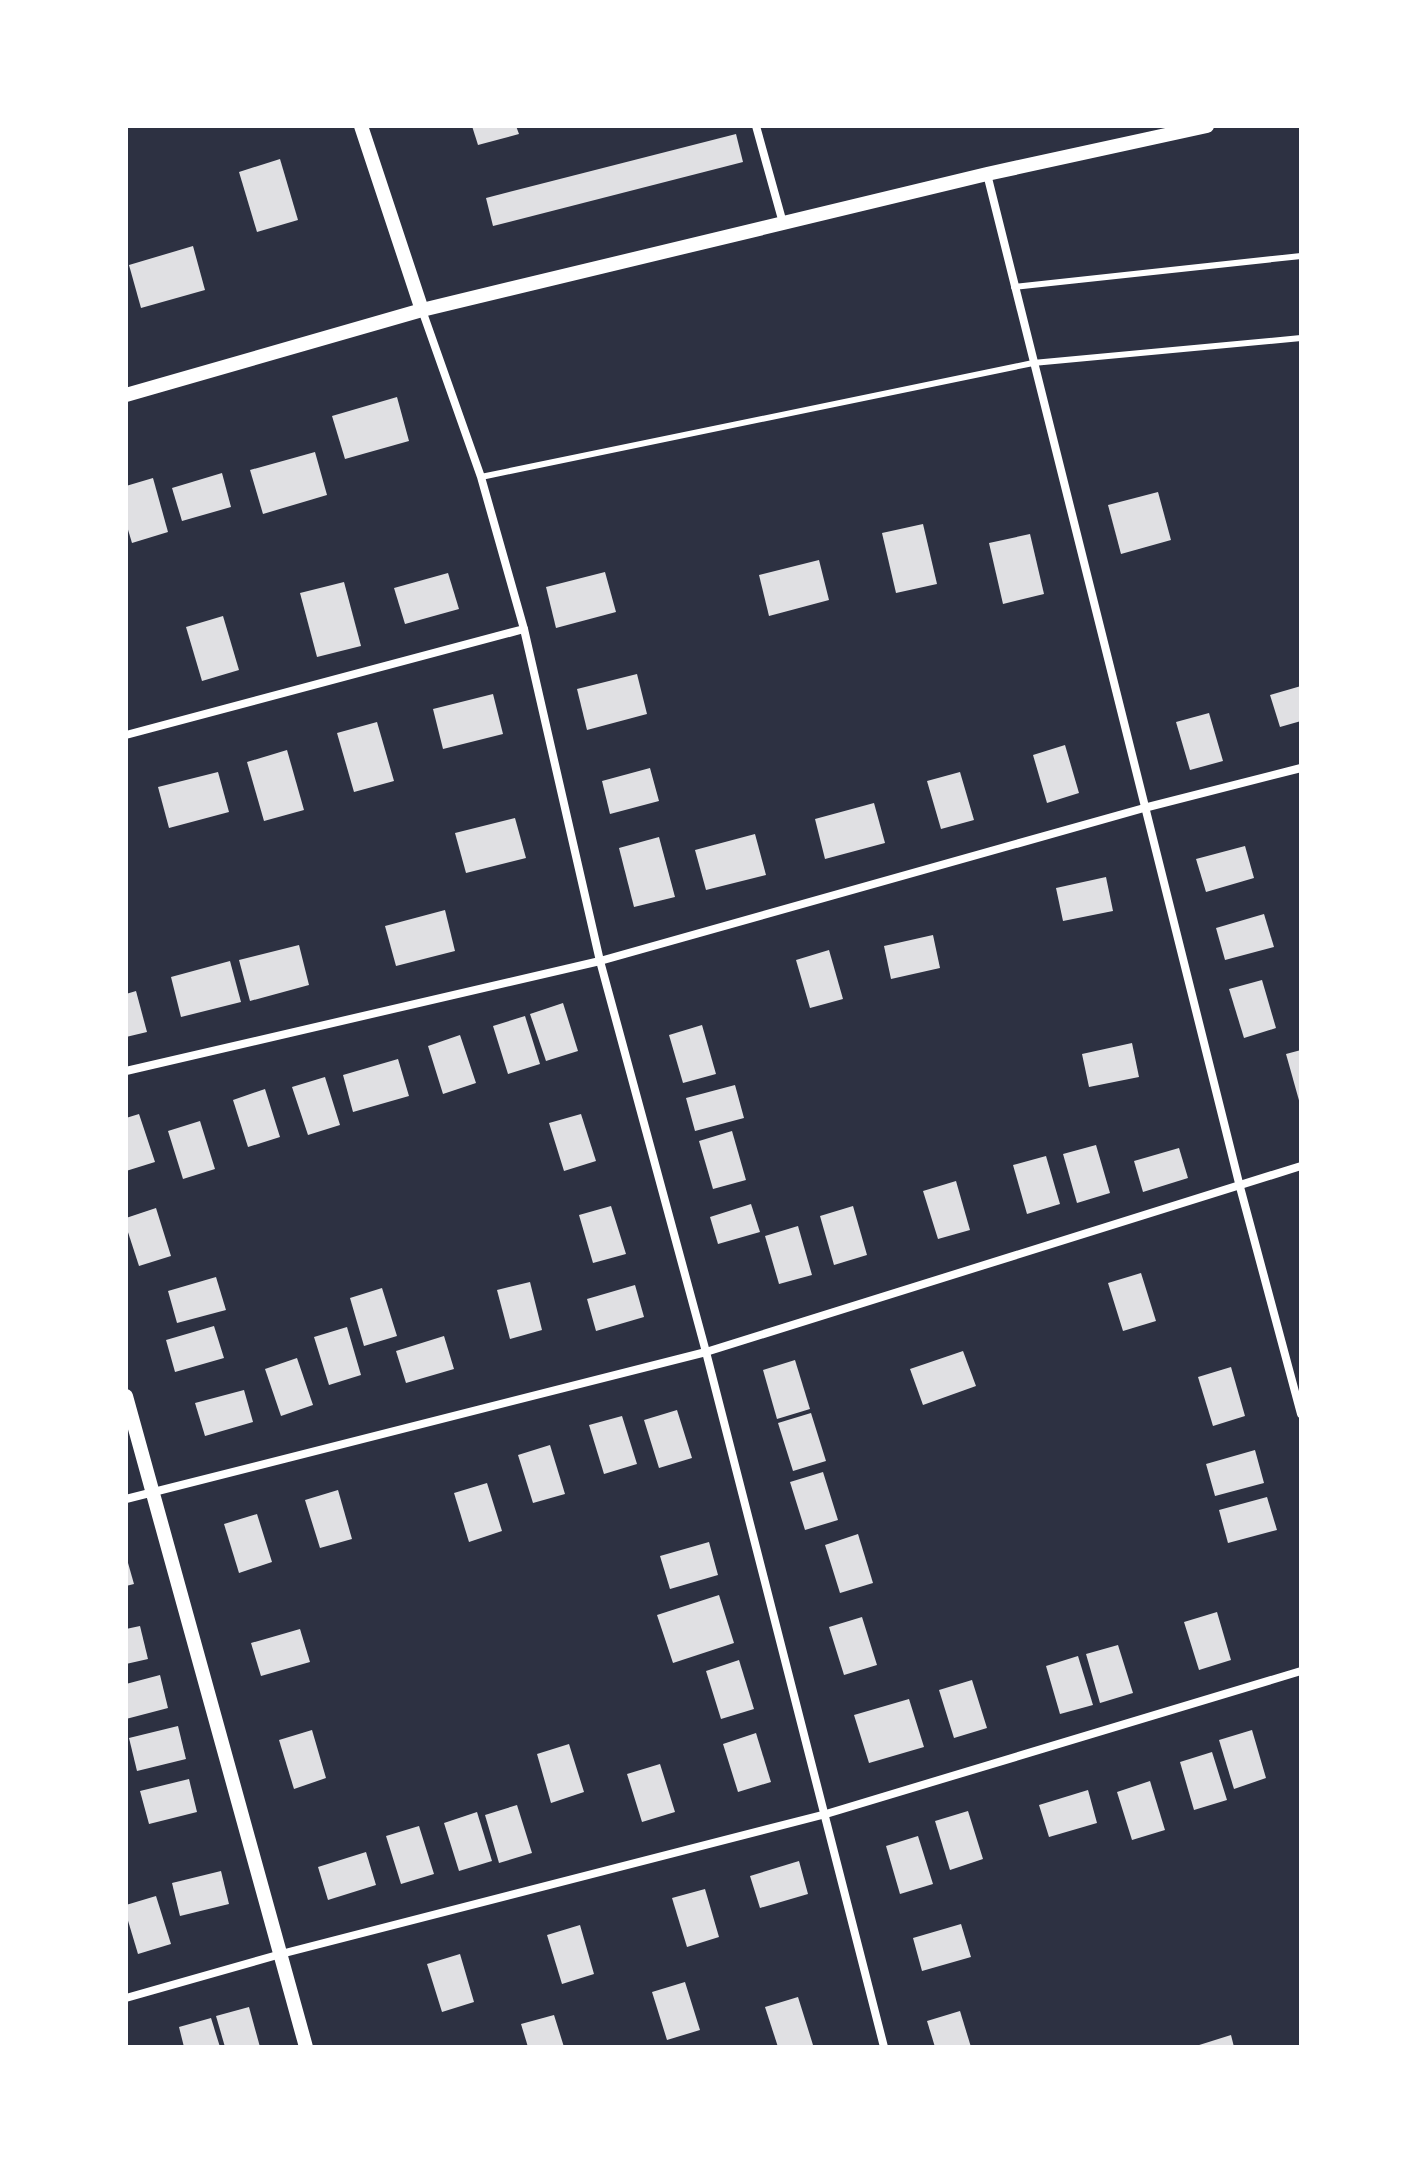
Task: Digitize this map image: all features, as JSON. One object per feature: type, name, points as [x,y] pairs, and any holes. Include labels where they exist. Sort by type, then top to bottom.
[{"type":"street","points":[[361,126],[481,477],[524,629],[600,961],[706,1352],[884,2047]]},
{"type":"street","points":[[756,126],[783,223]]},
{"type":"street","points":[[126,395],[422,310],[987,174],[1207,126]]},
{"type":"street","points":[[987,174],[1144,808],[1301,1414]]},
{"type":"street","points":[[126,735],[524,629]]},
{"type":"street","points":[[126,1071],[600,961],[1144,808],[1301,768]]},
{"type":"street","points":[[126,1499],[706,1352],[1301,1166]]},
{"type":"street","points":[[126,1396],[306,2047]]},
{"type":"street","points":[[126,1998],[281,1954],[826,1814],[1301,1671]]},
{"type":"lane","points":[[1014,287],[1301,256]]},
{"type":"lane","points":[[481,477],[1033,363],[1301,338]]},
{"type":"building","points":[[472,126],[516,126],[519,134],[478,145]]},
{"type":"building","points":[[736,134],[743,162],[493,226],[486,198]]},
{"type":"building","points":[[280,159],[298,220],[257,232],[239,172]]},
{"type":"building","points":[[193,246],[205,290],[141,308],[129,265]]},
{"type":"building","points":[[397,397],[409,441],[345,459],[332,416]]},
{"type":"building","points":[[315,452],[327,495],[263,514],[250,470]]},
{"type":"building","points":[[222,473],[231,507],[182,521],[172,488]]},
{"type":"building","points":[[153,478],[168,532],[132,543],[126,523],[126,486]]},
{"type":"building","points":[[1158,492],[1171,540],[1121,554],[1108,505]]},
{"type":"building","points":[[923,524],[937,584],[896,593],[882,533]]},
{"type":"building","points":[[1030,534],[1044,594],[1003,604],[989,543]]},
{"type":"building","points":[[819,560],[829,600],[769,616],[759,575]]},
{"type":"building","points":[[605,572],[616,612],[556,628],[546,587]]},
{"type":"building","points":[[448,573],[459,609],[405,624],[394,588]]},
{"type":"building","points":[[344,582],[361,646],[317,657],[300,593]]},
{"type":"building","points":[[223,616],[239,670],[202,681],[186,627]]},
{"type":"building","points":[[637,674],[647,714],[587,730],[577,689]]},
{"type":"building","points":[[1301,686],[1301,721],[1280,727],[1270,695]]},
{"type":"building","points":[[493,694],[503,734],[443,749],[433,709]]},
{"type":"building","points":[[1209,713],[1223,761],[1190,770],[1176,722]]},
{"type":"building","points":[[377,722],[394,781],[354,792],[337,733]]},
{"type":"building","points":[[1065,745],[1079,793],[1047,803],[1033,755]]},
{"type":"building","points":[[287,750],[304,810],[264,821],[247,762]]},
{"type":"building","points":[[650,768],[659,801],[610,814],[602,781]]},
{"type":"building","points":[[218,772],[229,812],[169,828],[158,787]]},
{"type":"building","points":[[960,772],[974,820],[941,829],[927,781]]},
{"type":"building","points":[[874,803],[885,843],[825,859],[815,819]]},
{"type":"building","points":[[515,818],[526,858],[466,873],[455,833]]},
{"type":"building","points":[[755,834],[766,875],[706,890],[695,850]]},
{"type":"building","points":[[659,837],[675,897],[634,907],[619,848]]},
{"type":"building","points":[[1245,846],[1254,878],[1206,892],[1196,859]]},
{"type":"building","points":[[1106,877],[1113,911],[1063,921],[1056,888]]},
{"type":"building","points":[[445,910],[455,951],[396,966],[385,926]]},
{"type":"building","points":[[1264,914],[1274,947],[1225,960],[1216,928]]},
{"type":"building","points":[[933,935],[940,968],[891,979],[884,946]]},
{"type":"building","points":[[299,945],[309,985],[250,1001],[239,960]]},
{"type":"building","points":[[829,950],[843,999],[810,1008],[796,960]]},
{"type":"building","points":[[230,961],[241,1002],[181,1017],[171,977]]},
{"type":"building","points":[[1262,980],[1276,1028],[1244,1038],[1229,989]]},
{"type":"building","points":[[136,991],[147,1032],[126,1037],[126,994]]},
{"type":"building","points":[[563,1003],[578,1051],[546,1061],[530,1014]]},
{"type":"building","points":[[525,1016],[540,1064],[508,1074],[493,1026]]},
{"type":"building","points":[[702,1025],[716,1074],[683,1083],[669,1035]]},
{"type":"building","points":[[460,1035],[476,1083],[443,1094],[428,1046]]},
{"type":"building","points":[[1132,1043],[1139,1077],[1089,1087],[1082,1054]]},
{"type":"building","points":[[1301,1050],[1301,1104],[1300,1104],[1286,1054]]},
{"type":"building","points":[[398,1059],[409,1096],[353,1112],[343,1075]]},
{"type":"building","points":[[325,1077],[340,1125],[308,1135],[292,1087]]},
{"type":"building","points":[[735,1085],[744,1118],[695,1131],[686,1098]]},
{"type":"building","points":[[265,1089],[280,1137],[248,1147],[233,1100]]},
{"type":"building","points":[[139,1114],[155,1162],[126,1171],[126,1118]]},
{"type":"building","points":[[581,1114],[596,1161],[564,1171],[549,1123]]},
{"type":"building","points":[[200,1121],[215,1169],[183,1179],[168,1131]]},
{"type":"building","points":[[732,1131],[746,1180],[713,1189],[699,1141]]},
{"type":"building","points":[[1096,1145],[1110,1193],[1077,1203],[1063,1154]]},
{"type":"building","points":[[1179,1148],[1188,1178],[1143,1192],[1134,1161]]},
{"type":"building","points":[[1046,1156],[1060,1204],[1027,1214],[1013,1165]]},
{"type":"building","points":[[956,1181],[970,1230],[938,1239],[923,1191]]},
{"type":"building","points":[[751,1204],[760,1232],[718,1244],[710,1217]]},
{"type":"building","points":[[611,1206],[626,1254],[593,1263],[579,1215]]},
{"type":"building","points":[[853,1206],[867,1255],[834,1265],[820,1216]]},
{"type":"building","points":[[156,1208],[171,1256],[139,1266],[126,1218]]},
{"type":"building","points":[[798,1226],[812,1275],[779,1284],[765,1236]]},
{"type":"building","points":[[1141,1273],[1156,1321],[1123,1331],[1108,1283]]},
{"type":"building","points":[[216,1277],[226,1310],[177,1323],[168,1291]]},
{"type":"building","points":[[530,1282],[542,1330],[510,1339],[497,1290]]},
{"type":"building","points":[[635,1285],[644,1317],[596,1331],[587,1299]]},
{"type":"building","points":[[382,1288],[397,1336],[364,1346],[350,1298]]},
{"type":"building","points":[[214,1326],[224,1358],[175,1372],[166,1340]]},
{"type":"building","points":[[347,1327],[361,1375],[329,1385],[314,1337]]},
{"type":"building","points":[[444,1336],[454,1369],[406,1383],[396,1351]]},
{"type":"building","points":[[963,1351],[976,1386],[923,1405],[910,1369]]},
{"type":"building","points":[[297,1358],[313,1405],[281,1416],[265,1369]]},
{"type":"building","points":[[795,1360],[810,1409],[777,1419],[763,1370]]},
{"type":"building","points":[[1231,1367],[1245,1416],[1213,1426],[1198,1377]]},
{"type":"building","points":[[244,1390],[253,1422],[205,1436],[195,1403]]},
{"type":"building","points":[[677,1410],[692,1458],[659,1468],[644,1420]]},
{"type":"building","points":[[811,1413],[826,1461],[793,1471],[778,1423]]},
{"type":"building","points":[[622,1416],[637,1464],[604,1474],[589,1425]]},
{"type":"building","points":[[550,1445],[565,1494],[533,1503],[518,1455]]},
{"type":"building","points":[[1255,1450],[1264,1483],[1215,1496],[1206,1464]]},
{"type":"building","points":[[823,1472],[838,1520],[805,1530],[790,1482]]},
{"type":"building","points":[[487,1483],[502,1531],[469,1542],[454,1493]]},
{"type":"building","points":[[338,1490],[352,1539],[320,1548],[305,1500]]},
{"type":"building","points":[[1267,1497],[1277,1530],[1228,1543],[1219,1510]]},
{"type":"building","points":[[257,1514],[272,1562],[239,1573],[224,1524]]},
{"type":"building","points":[[858,1534],[873,1583],[840,1593],[825,1545]]},
{"type":"building","points":[[709,1542],[718,1575],[670,1589],[660,1556]]},
{"type":"building","points":[[126,1556],[134,1584],[126,1586]]},
{"type":"building","points":[[719,1595],[734,1643],[673,1663],[657,1615]]},
{"type":"building","points":[[1217,1612],[1231,1660],[1199,1670],[1184,1622]]},
{"type":"building","points":[[862,1617],[877,1665],[844,1675],[829,1627]]},
{"type":"building","points":[[140,1626],[148,1659],[126,1664],[126,1629]]},
{"type":"building","points":[[300,1629],[310,1662],[261,1676],[251,1643]]},
{"type":"building","points":[[1118,1645],[1133,1693],[1100,1703],[1086,1654]]},
{"type":"building","points":[[1078,1656],[1093,1705],[1060,1714],[1046,1666]]},
{"type":"building","points":[[739,1660],[754,1709],[721,1719],[706,1671]]},
{"type":"building","points":[[160,1675],[168,1708],[126,1719],[126,1684]]},
{"type":"building","points":[[972,1680],[987,1728],[954,1738],[939,1690]]},
{"type":"building","points":[[909,1699],[924,1747],[869,1763],[854,1715]]},
{"type":"building","points":[[178,1726],[186,1759],[137,1771],[129,1738]]},
{"type":"building","points":[[312,1730],[326,1778],[294,1789],[279,1740]]},
{"type":"building","points":[[1252,1730],[1266,1778],[1234,1789],[1219,1740]]},
{"type":"building","points":[[756,1733],[771,1782],[738,1792],[723,1744]]},
{"type":"building","points":[[569,1744],[584,1792],[551,1803],[537,1754]]},
{"type":"building","points":[[1212,1752],[1227,1800],[1194,1810],[1180,1762]]},
{"type":"building","points":[[660,1764],[675,1812],[642,1822],[627,1774]]},
{"type":"building","points":[[189,1779],[197,1812],[149,1824],[140,1791]]},
{"type":"building","points":[[1150,1781],[1165,1830],[1132,1840],[1117,1792]]},
{"type":"building","points":[[1088,1790],[1097,1823],[1049,1837],[1039,1805]]},
{"type":"building","points":[[517,1805],[532,1853],[499,1863],[485,1815]]},
{"type":"building","points":[[968,1811],[983,1859],[950,1870],[935,1821]]},
{"type":"building","points":[[477,1812],[492,1861],[459,1871],[444,1823]]},
{"type":"building","points":[[419,1826],[434,1874],[401,1884],[386,1836]]},
{"type":"building","points":[[918,1836],[933,1884],[900,1894],[886,1846]]},
{"type":"building","points":[[366,1852],[376,1885],[328,1900],[318,1867]]},
{"type":"building","points":[[799,1861],[808,1894],[760,1908],[750,1876]]},
{"type":"building","points":[[221,1871],[229,1904],[180,1916],[172,1883]]},
{"type":"building","points":[[705,1889],[719,1937],[687,1947],[672,1898]]},
{"type":"building","points":[[156,1896],[171,1944],[138,1954],[126,1905]]},
{"type":"building","points":[[961,1924],[971,1957],[922,1971],[913,1938]]},
{"type":"building","points":[[580,1925],[594,1974],[562,1984],[547,1935]]},
{"type":"building","points":[[460,1954],[474,2002],[442,2012],[427,1964]]},
{"type":"building","points":[[685,1982],[700,2030],[667,2040],[652,1992]]},
{"type":"building","points":[[798,1997],[813,2045],[778,2047],[765,2007]]},
{"type":"building","points":[[249,2007],[260,2047],[225,2047],[216,2016]]},
{"type":"building","points":[[960,2011],[971,2047],[935,2047],[927,2021]]},
{"type":"building","points":[[554,2015],[564,2047],[528,2047],[521,2024]]},
{"type":"building","points":[[211,2018],[220,2047],[184,2047],[179,2027]]},
{"type":"building","points":[[1231,2035],[1234,2047],[1196,2047],[1196,2046]]}]
